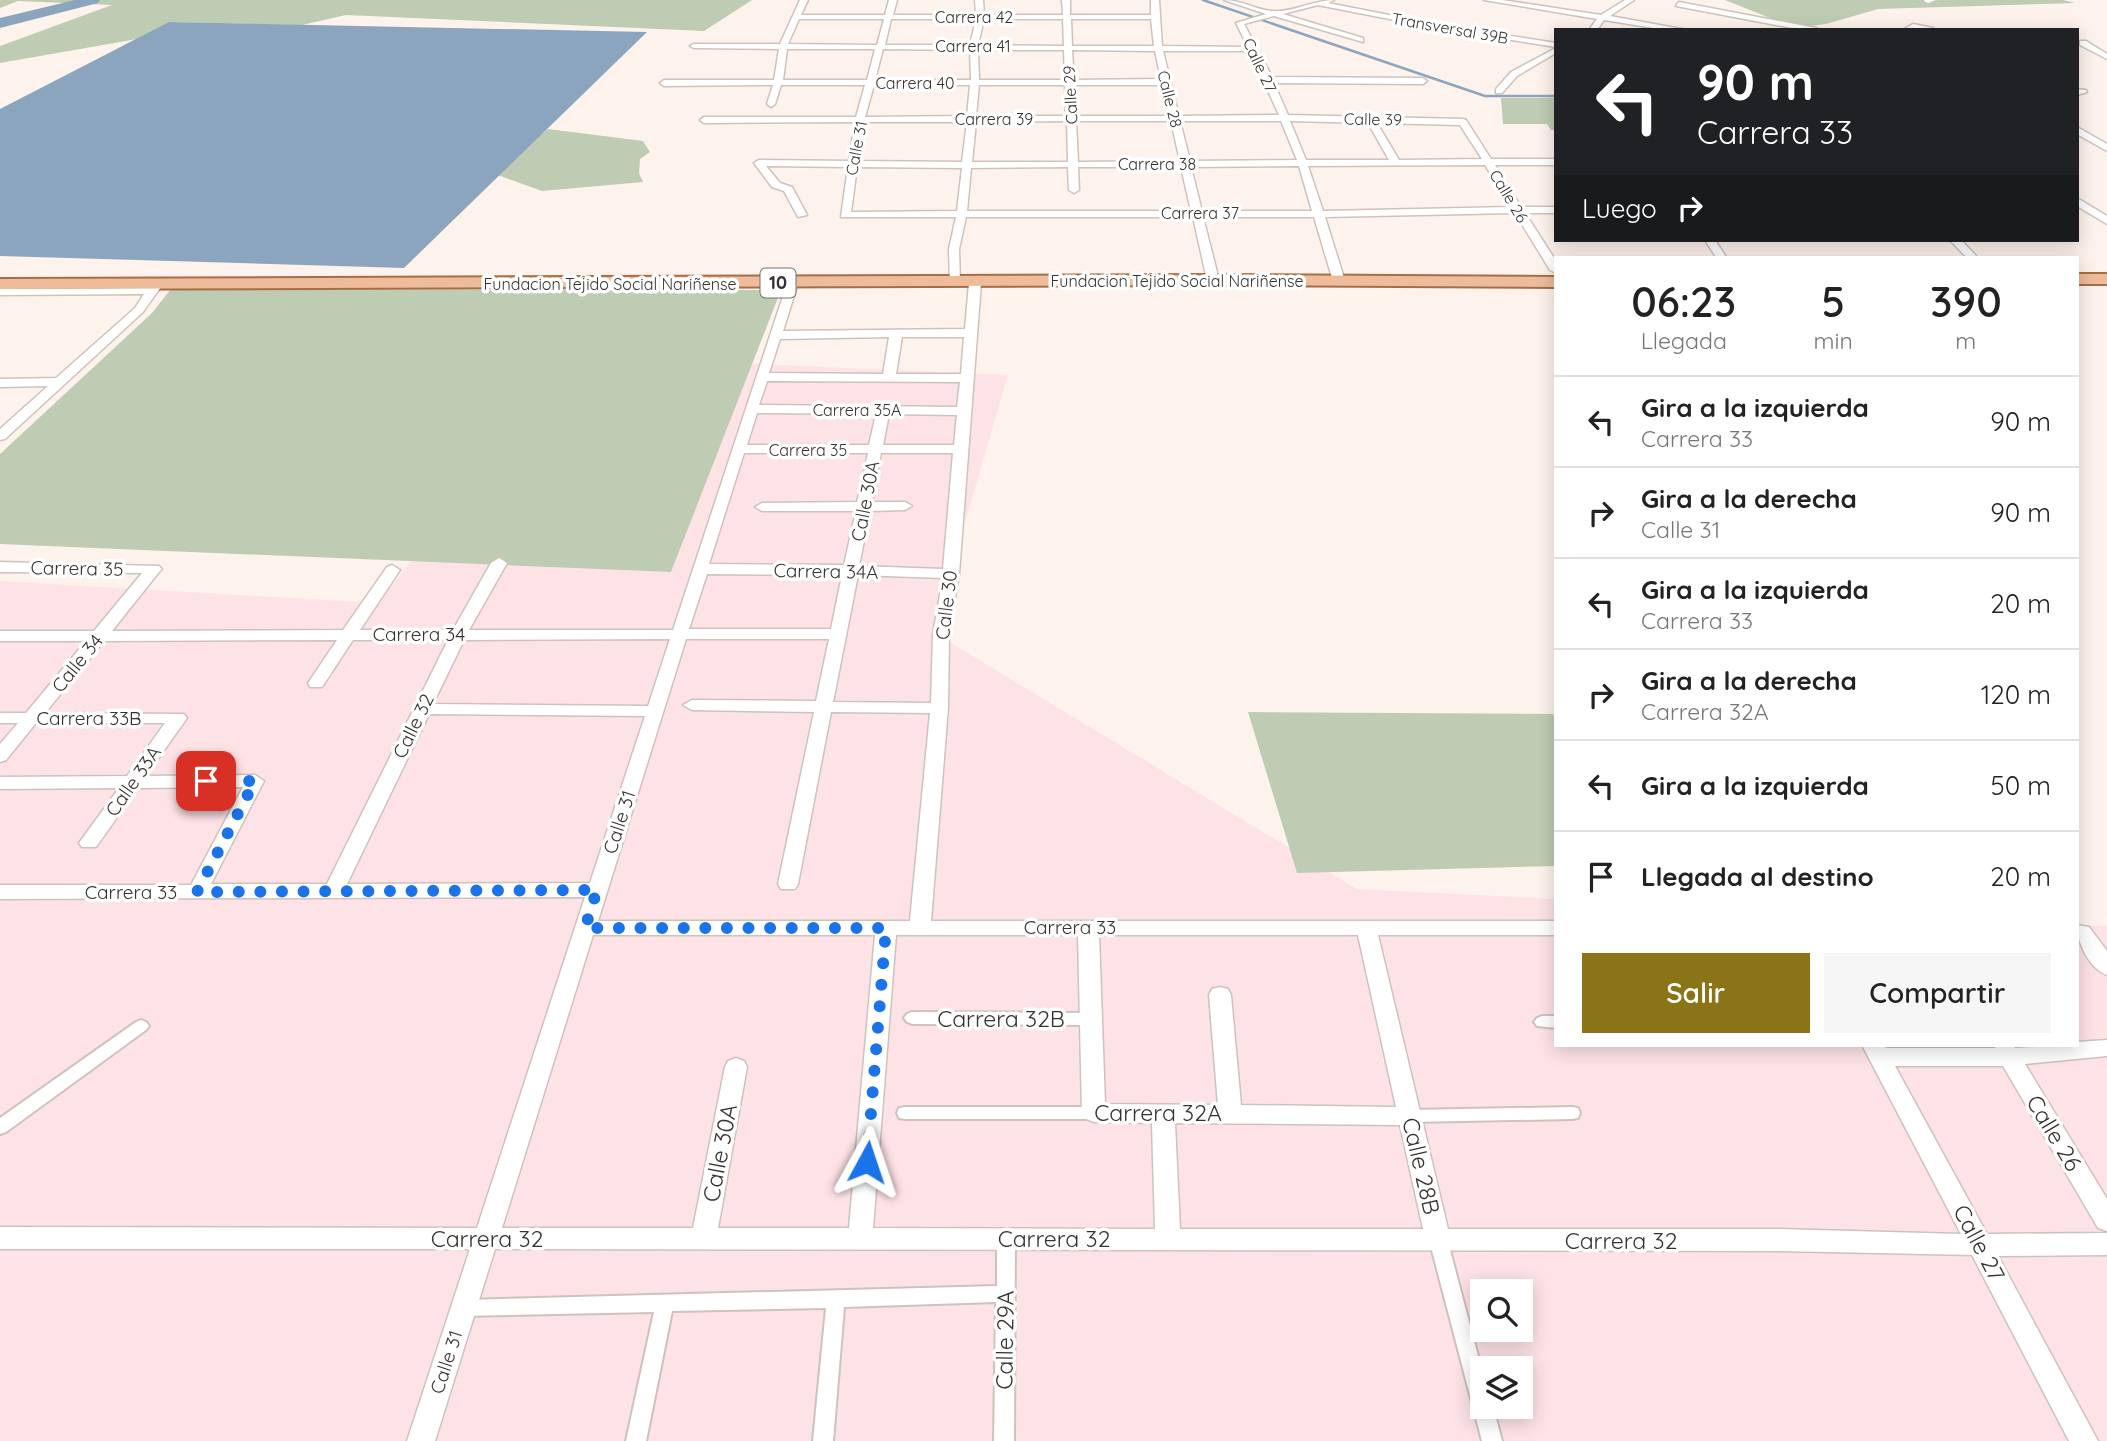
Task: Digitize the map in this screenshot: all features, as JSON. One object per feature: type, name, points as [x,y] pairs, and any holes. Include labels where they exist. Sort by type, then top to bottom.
[{"type":"main road","points":[[2079,279],[2107,279]]},
{"type":"main road","name":"Fundacion Tejido Social Nariñense","points":[[0,284],[154,288],[1213,280],[1554,282]]},
{"type":"street","points":[[771,104],[778,83],[783,46],[804,0]]},
{"type":"street","name":"Calle 31","points":[[845,215],[860,120],[873,83],[879,47],[893,0]]},
{"type":"street","points":[[954,282],[954,249],[962,213],[975,82],[974,46],[980,18],[979,0]]},
{"type":"street","name":"Calle 29","points":[[1066,0],[1074,190]]},
{"type":"street","name":"Calle 28","points":[[1155,0],[1158,48],[1213,280]]},
{"type":"street","points":[[1228,0],[1270,17],[1360,40]]},
{"type":"street","name":"Transversal 39B","points":[[1303,0],[1554,47]]},
{"type":"street","points":[[1270,17],[1330,0]]},
{"type":"street","points":[[1488,0],[1670,28]]},
{"type":"street","points":[[1595,28],[1602,18],[1630,0]]},
{"type":"street","points":[[1679,4],[1805,28]]},
{"type":"street","name":"Carrera 42","points":[[795,17],[1154,17]]},
{"type":"street","name":"Calle 27","points":[[1270,17],[1240,23],[1269,80],[1284,118]]},
{"type":"street","points":[[2083,43],[2107,57]]},
{"type":"street","name":"Carrera 41","points":[[694,46],[1252,49]]},
{"type":"street","points":[[1499,91],[1514,74],[1554,48]]},
{"type":"street","points":[[1269,80],[1423,82]]},
{"type":"street","name":"Carrera 40","points":[[664,82],[1166,82]]},
{"type":"street","points":[[688,82],[695,92]]},
{"type":"street","points":[[1284,118],[1303,164],[1339,281]]},
{"type":"street","name":"Carrera 39","points":[[704,120],[1284,118]]},
{"type":"street","name":"Calle 39","points":[[1284,118],[1463,121]]},
{"type":"street","points":[[1370,119],[1396,163]]},
{"type":"street","name":"Calle 26","points":[[1463,121],[1554,267]]},
{"type":"street","points":[[2079,131],[2107,148]]},
{"type":"street","name":"Carrera 38","points":[[802,215],[788,189],[776,185],[759,163],[1073,165],[1554,162]]},
{"type":"street","points":[[2079,203],[2107,204]]},
{"type":"street","points":[[2079,203],[2105,220]]},
{"type":"street","name":"Carrera 37","points":[[845,215],[1424,214],[1516,209],[1554,211]]},
{"type":"street","points":[[2079,219],[2105,220]]},
{"type":"street","points":[[1957,242],[1971,256]]},
{"type":"street","name":"Calle 30","points":[[920,928],[939,708],[941,634],[951,575],[975,282]]},
{"type":"street","name":"Calle 31","points":[[421,1441],[792,283]]},
{"type":"street","points":[[0,292],[154,288]]},
{"type":"street","points":[[1,434],[139,310],[154,288]]},
{"type":"street","points":[[775,335],[972,333]]},
{"type":"street","points":[[889,378],[896,334]]},
{"type":"street","points":[[761,377],[968,378]]},
{"type":"street","points":[[0,383],[61,382]]},
{"type":"street","name":"Carrera 35A","points":[[751,409],[963,411]]},
{"type":"street","name":"Calle 30A","points":[[838,634],[883,410]]},
{"type":"street","name":"Carrera 35","points":[[738,449],[962,449]]},
{"type":"street","points":[[762,507],[905,506]]},
{"type":"street","name":"Calle 32","points":[[333,892],[421,709],[499,563]]},
{"type":"street","name":"Carrera 35","points":[[0,567],[154,569]]},
{"type":"street","name":"Calle 34","points":[[0,756],[154,569]]},
{"type":"street","name":"Carrera 34A","points":[[700,569],[851,570],[951,575]]},
{"type":"street","points":[[316,683],[392,570]]},
{"type":"street","points":[[788,884],[838,634]]},
{"type":"street","name":"Carrera 34","points":[[0,636],[838,634]]},
{"type":"street","points":[[692,705],[939,708]]},
{"type":"street","points":[[421,709],[655,711]]},
{"type":"street","name":"Carrera 33B","points":[[0,718],[178,718]]},
{"type":"street","name":"Calle 33A","points":[[89,843],[178,718]]},
{"type":"street","points":[[0,782],[255,781],[197,892]]},
{"type":"street","name":"Carrera 33","points":[[0,892],[597,890]]},
{"type":"street","name":"Calle 28B","points":[[1366,926],[1438,1239],[1470,1358]]},
{"type":"street","name":"Carrera 33","points":[[585,928],[1554,928]]},
{"type":"street","points":[[860,1240],[886,928]]},
{"type":"street","points":[[1087,928],[1094,1113]]},
{"type":"street","points":[[2080,932],[2107,967]]},
{"type":"street","points":[[1220,995],[1230,1113]]},
{"type":"street","name":"Carrera 32B","points":[[912,1018],[1091,1019]]},
{"type":"street","points":[[0,1127],[141,1026]]},
{"type":"street","points":[[1876,1051],[2107,1048]]},
{"type":"street","name":"Calle 27","points":[[1876,1051],[2084,1441]]},
{"type":"street","name":"Calle 26","points":[[2005,1051],[2107,1221]]},
{"type":"street","name":"Calle 30A","points":[[703,1240],[736,1067]]},
{"type":"street","points":[[1163,1112],[1168,1240]]},
{"type":"street","name":"Carrera 32A","points":[[905,1113],[1163,1112],[1410,1116]]},
{"type":"street","points":[[1410,1116],[1572,1113]]},
{"type":"street","name":"Carrera 32","points":[[0,1239],[1438,1239],[2107,1244]]},
{"type":"street","name":"Calle 29A","points":[[1004,1441],[1006,1239]]},
{"type":"street","points":[[464,1308],[665,1302],[836,1301],[1006,1294]]},
{"type":"street","points":[[822,1441],[836,1301]]},
{"type":"street","points":[[636,1441],[665,1302]]},
{"type":"street","name":"Calle 28B","points":[[1486,1419],[1492,1441]]},
{"type":"shaded area","points":[[575,356],[1008,375],[933,632],[1357,889],[1554,899],[1554,1047],[2079,1047],[2079,925],[2107,926],[2107,1441],[0,1441],[0,581],[378,603]]},
{"type":"green space","points":[[0,0],[752,0],[704,31],[346,15],[302,25],[170,22],[137,39],[0,63],[0,46],[112,5],[18,1],[0,8]]},
{"type":"green space","points":[[1725,0],[2063,0],[2075,3],[1878,9],[1826,24],[1795,28]]},
{"type":"green space","points":[[1501,98],[1554,98],[1554,130],[1547,124],[1503,124]]},
{"type":"green space","points":[[548,129],[643,141],[650,152],[640,159],[639,173],[643,182],[542,191],[492,173]]},
{"type":"green space","points":[[171,289],[781,290],[671,572],[0,544],[0,454],[152,313]]},
{"type":"green space","points":[[1248,712],[1553,714],[1554,866],[1297,873]]},
{"type":"water","points":[[169,22],[647,32],[404,268],[0,256],[0,109]]},
{"type":"waterway","points":[[0,23],[93,0]]},
{"type":"waterway","points":[[1203,0],[1485,96],[1554,96]]},
{"type":"route","points":[[206,781],[255,781],[197,892],[597,890],[585,928],[886,928],[867,1162]]}]
